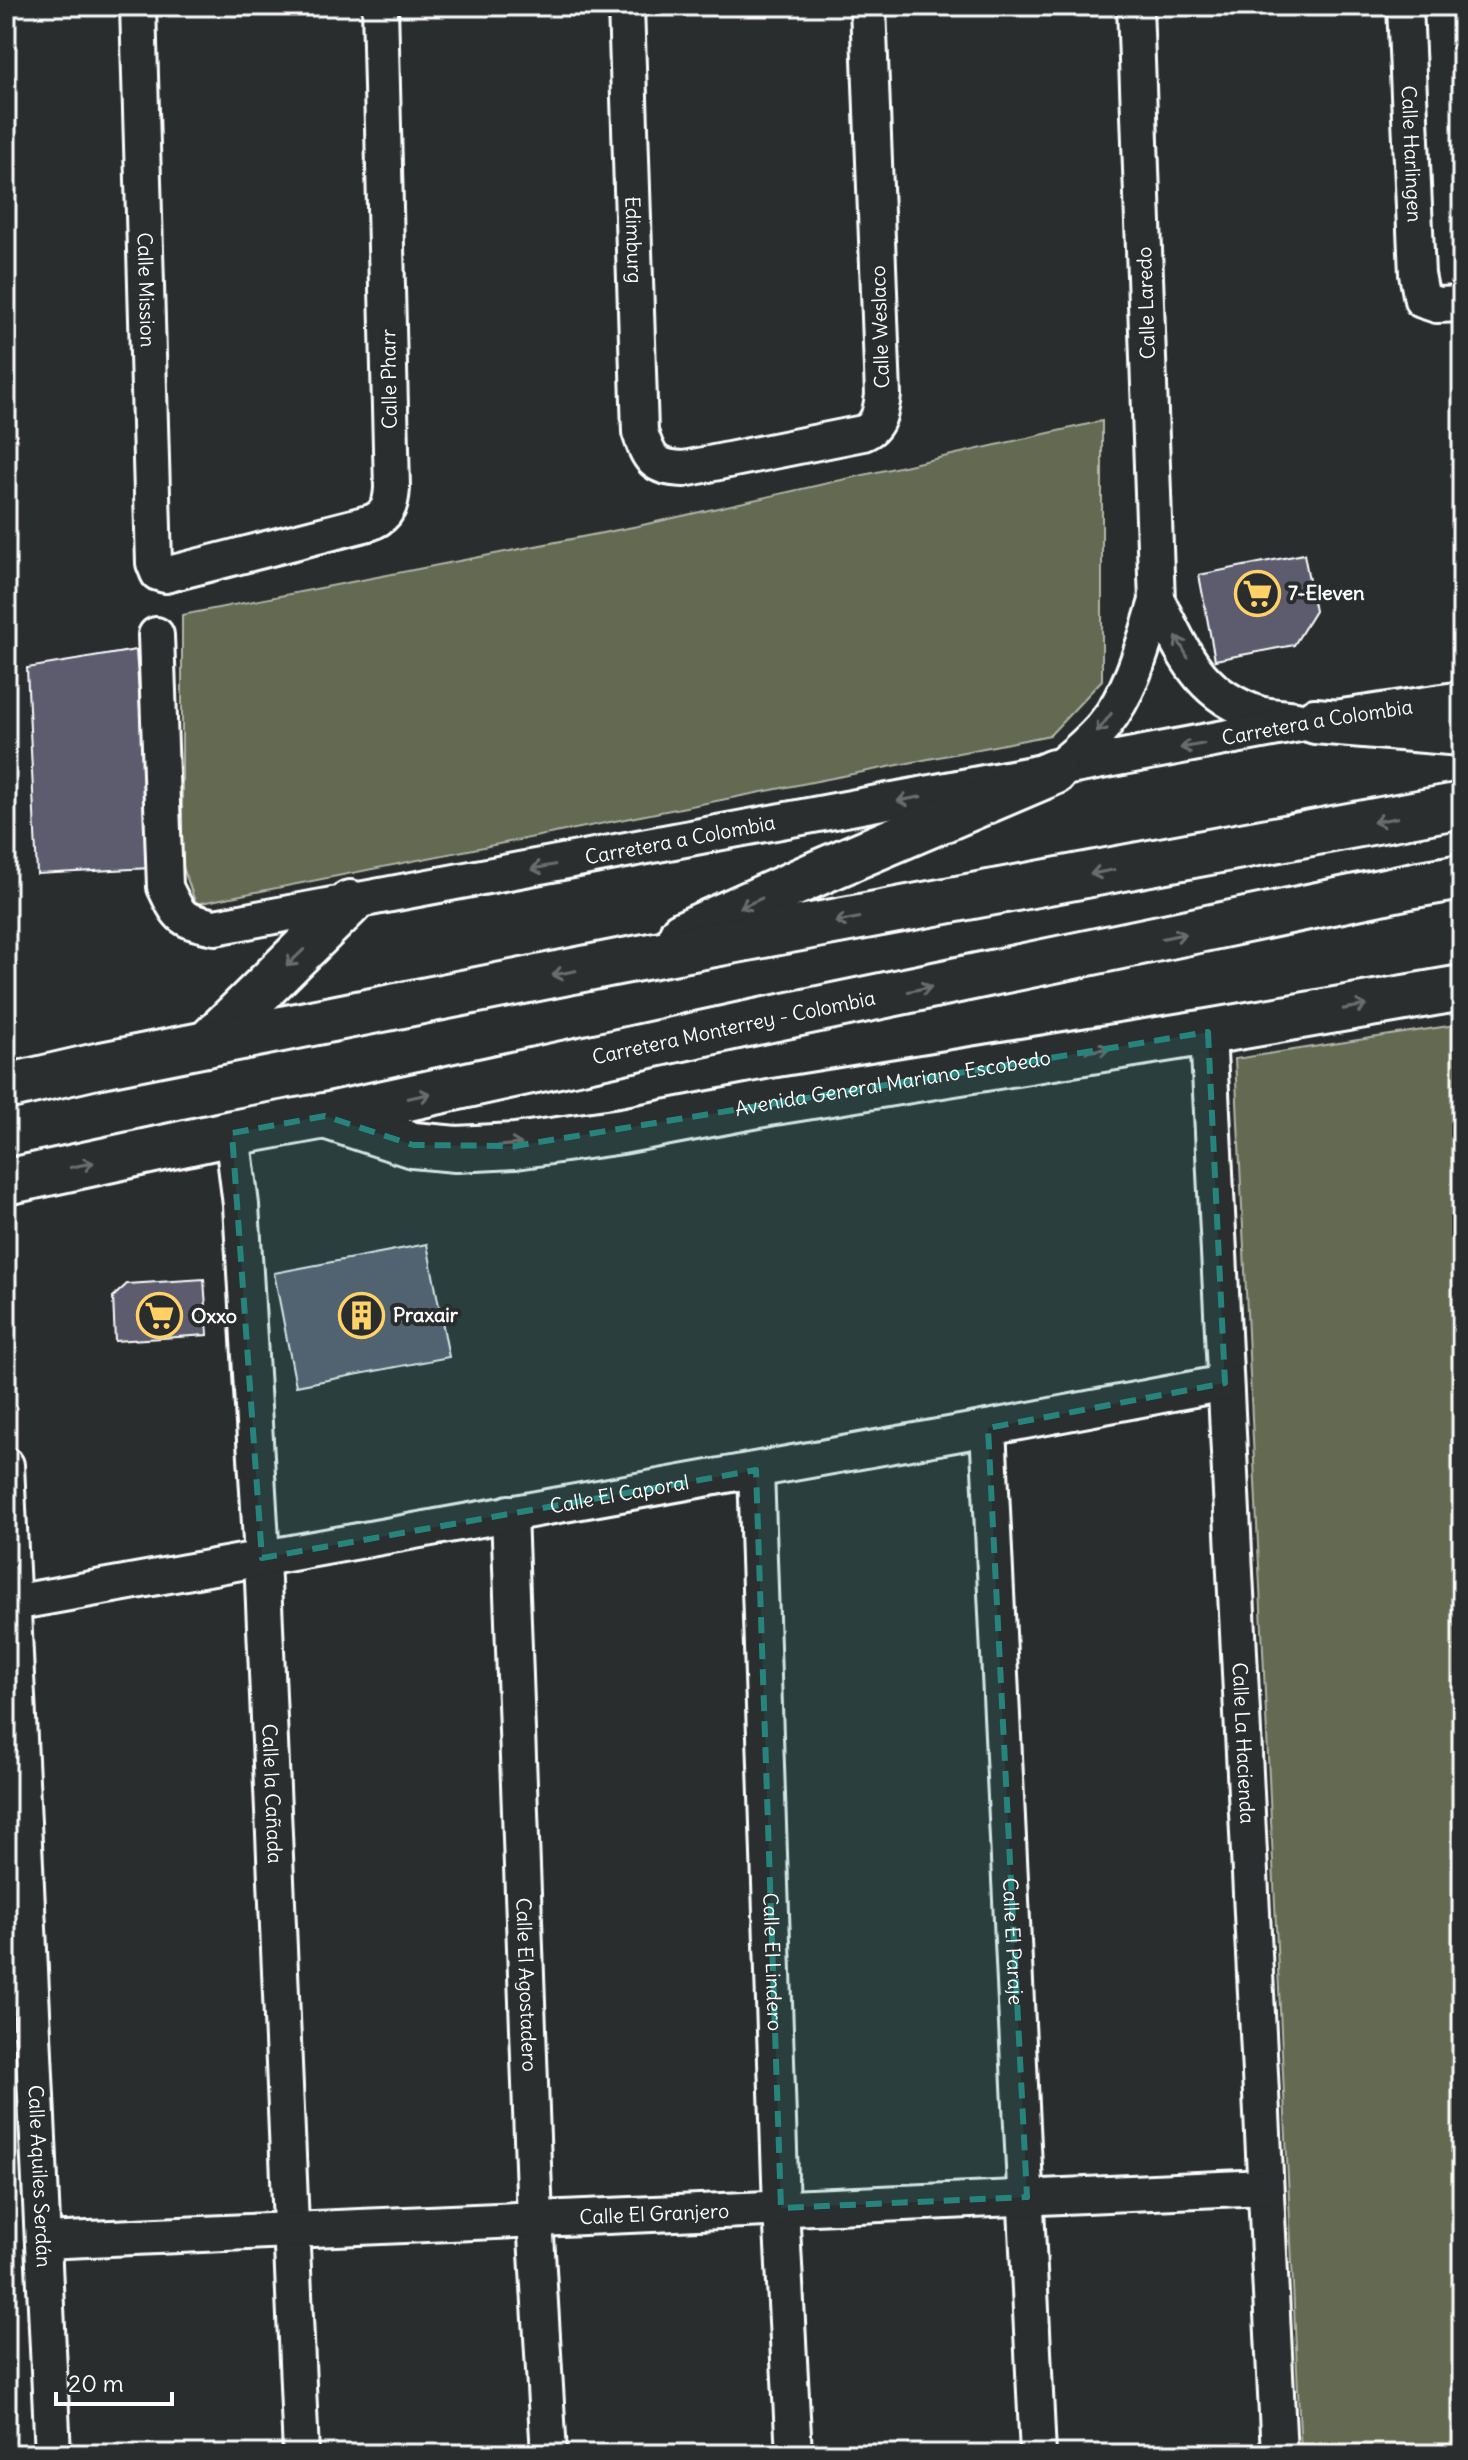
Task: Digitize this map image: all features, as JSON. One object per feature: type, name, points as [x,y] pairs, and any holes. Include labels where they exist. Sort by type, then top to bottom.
[{"type":"main road","points":[[1315,721],[1462,733]]},
{"type":"main road","points":[[618,962],[1054,772]]},
{"type":"main road","points":[[6,1087],[618,962],[1462,805]]},
{"type":"main road","name":"Carretera Monterrey - Colombia","points":[[6,1182],[742,1025],[1462,877]]},
{"type":"main road","points":[[207,1044],[350,903]]},
{"type":"main road","name":"Avenida General Mariano Escobedo","points":[[325,1116],[413,1145],[456,1149],[515,1146],[622,1131],[774,1102],[1462,988]]},
{"type":"street","name":"Calle Mission","points":[[138,6],[154,563],[158,573]]},
{"type":"street","name":"Calle Pharr","points":[[158,573],[165,575],[372,522],[388,510],[392,488],[380,6]]},
{"type":"street","name":"Edimburg","points":[[626,6],[640,432],[652,460],[660,466]]},
{"type":"street","name":"Calle Weslaco","points":[[660,466],[668,469],[696,467],[863,433],[875,425],[883,395],[868,6]]},
{"type":"street","name":"Calle Laredo","points":[[1054,772],[1106,723],[1140,657],[1157,601],[1135,6]]},
{"type":"street","name":"Calle Harlingen","points":[[1405,6],[1417,274],[1422,300],[1437,305],[1462,304]]},
{"type":"street","name":"Calle Laredo","points":[[1157,601],[1187,657],[1215,693],[1261,715],[1315,721]]},
{"type":"street","name":"Carretera a Colombia","points":[[156,635],[165,887],[175,907],[188,922],[215,927],[1315,721],[1462,699]]},
{"type":"street","name":"Calle La Hacienda","points":[[1208,1032],[1279,2454]]},
{"type":"street","name":"Calle la Cañada","points":[[232,1133],[241,1205],[262,1558],[301,2454]]},
{"type":"street","name":"Calle El Caporal","points":[[13,1603],[1225,1383]]},
{"type":"street","name":"Calle El Paraje","points":[[988,1428],[1038,2454]]},
{"type":"street","name":"Calle Aquiles Serdán","points":[[6,1465],[13,1603],[13,1750],[53,2454]]},
{"type":"street","name":"Calle El Lindero","points":[[756,1470],[781,2208],[794,2454]]},
{"type":"street","name":"Calle El Agostadero","points":[[509,1513],[535,2219],[549,2454]]},
{"type":"street","name":"Calle El Granjero","points":[[43,2241],[1265,2187]]},
{"type":"highlighted area","points":[[1208,1032],[1225,1383],[988,1428],[1027,2197],[781,2208],[756,1470],[262,1558],[232,1133],[325,1116],[413,1145],[515,1146]]},
{"type":"green space","points":[[1102,421],[1102,680],[1050,735],[196,904],[182,864],[182,615],[638,526]]},
{"type":"green space","points":[[1462,1024],[1462,2454],[1301,2454],[1235,1059]]},
{"type":"building","name":"7-Eleven","points":[[1304,554],[1315,611],[1294,645],[1215,660],[1199,575]]},
{"type":"building","points":[[136,650],[151,868],[37,874],[27,668]]},
{"type":"building","name":"Praxair","points":[[427,1244],[449,1357],[296,1386],[274,1273]]},
{"type":"building","name":"Oxxo","points":[[204,1279],[208,1335],[115,1341],[113,1297],[127,1284]]},
{"type":"place","name":"7-Eleven","points":[[1257,593]]},
{"type":"place","name":"Praxair","points":[[362,1315]]},
{"type":"place","name":"Oxxo","points":[[160,1316]]}]
